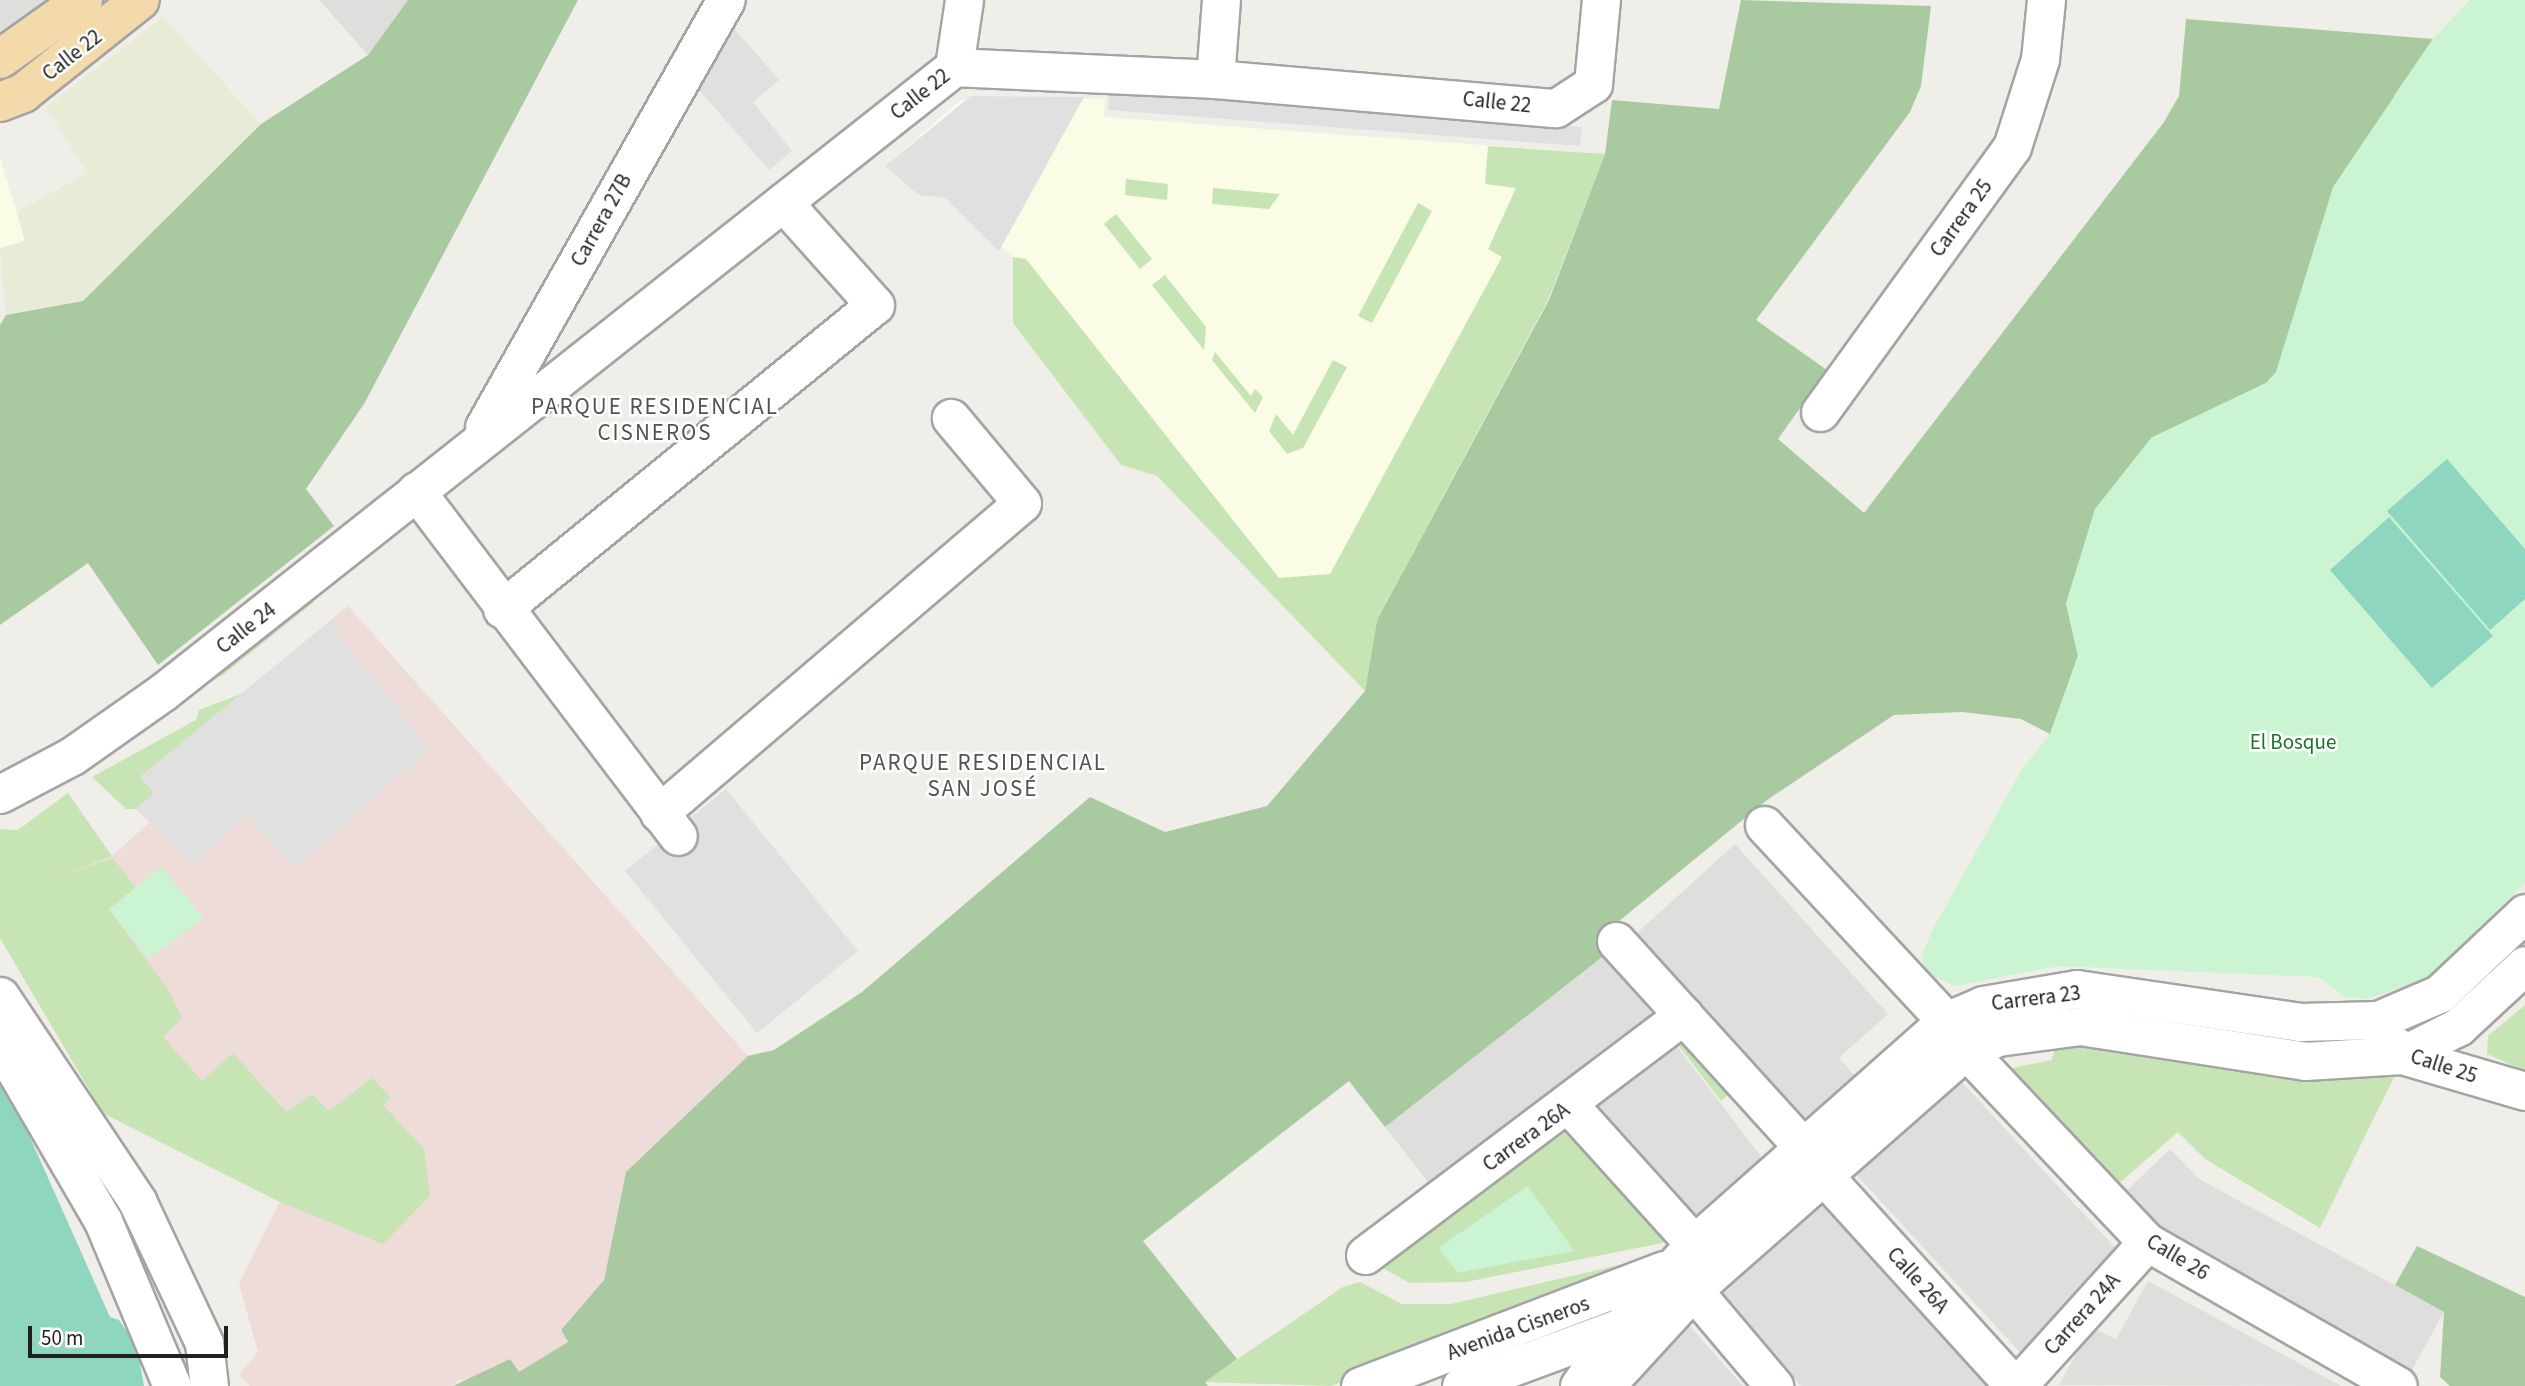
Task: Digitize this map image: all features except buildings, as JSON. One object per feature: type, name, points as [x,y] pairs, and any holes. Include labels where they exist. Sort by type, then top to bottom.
[{"type":"main road","points":[[12,97],[2,58],[83,0]]},
{"type":"main road","name":"Calle 22","points":[[12,97],[140,0]]},
{"type":"street","name":"Carrera 27B","points":[[477,440],[726,0]]},
{"type":"street","points":[[954,67],[964,0]]},
{"type":"street","points":[[1215,79],[1221,0]]},
{"type":"street","name":"Calle 22","points":[[477,440],[954,67],[1215,79],[1556,108],[1593,84],[1601,0]]},
{"type":"street","name":"Carrera 25","points":[[1819,412],[2012,147],[2040,59],[2046,0]]},
{"type":"street","points":[[502,609],[875,305],[783,202]]},
{"type":"street","points":[[416,491],[502,609],[668,825],[1021,503],[951,418]]},
{"type":"street","name":"Calle 24","points":[[0,794],[72,756],[163,692],[477,440]]},
{"type":"street","name":"Calle 26","points":[[1764,825],[2147,1242],[2398,1386]]},
{"type":"street","name":"Carrera 23","points":[[1579,1386],[1619,1329],[1687,1267],[1813,1162],[1956,1036],[1983,1004],[2077,989],[2300,1022],[2378,1020],[2438,994],[2525,912]]},
{"type":"street","name":"Calle 26A","points":[[1616,941],[2015,1386]]},
{"type":"street","name":"Carrera 23","points":[[1956,1036],[2080,1026],[2305,1061],[2402,1055],[2458,1027],[2525,965]]},
{"type":"street","points":[[0,996],[137,1201],[204,1343],[209,1386]]},
{"type":"street","name":"Carrera 26A","points":[[1365,1255],[1569,1105],[1685,1015]]},
{"type":"street","name":"Calle 25","points":[[2378,1020],[2402,1055],[2525,1091]]},
{"type":"street","points":[[0,1044],[103,1221],[172,1386]]},
{"type":"street","points":[[1569,1105],[1774,1386]]},
{"type":"street","name":"Carrera 24A","points":[[2015,1386],[2147,1242]]},
{"type":"street","name":"Carrera 23","points":[[1606,1386],[1687,1267]]},
{"type":"street","name":"Avenida Cisneros","points":[[1360,1386],[1687,1267]]},
{"type":"street","name":"Avenida Cisneros","points":[[1461,1386],[1514,1376],[1619,1329]]},
{"type":"street","points":[[1514,1376],[1553,1375],[1567,1386]]},
{"type":"shaded area","points":[[0,0],[56,0],[36,18],[0,32]]},
{"type":"shaded area","points":[[319,0],[408,0],[368,55]]},
{"type":"shaded area","points":[[163,17],[261,124],[83,301],[6,315],[0,248],[25,241],[17,212],[87,173],[46,107]]},
{"type":"shaded area","points":[[730,24],[779,80],[753,102],[792,151],[769,170],[697,88]]},
{"type":"shaded area","points":[[1109,91],[1582,127],[1580,146],[1108,110]]},
{"type":"shaded area","points":[[971,96],[1084,97],[999,251],[945,198],[918,195],[885,166]]},
{"type":"shaded area","points":[[982,96],[1105,99],[1104,117],[1605,154],[1365,691],[1157,476],[1121,465],[1013,323],[1013,257],[945,198],[918,195],[885,166],[960,101]]},
{"type":"shaded area","points":[[0,157],[25,241],[0,248]]},
{"type":"shaded area","points":[[348,606],[748,1056],[626,1172],[604,1280],[561,1330],[568,1342],[518,1373],[458,1380],[453,1386],[250,1386],[239,1375],[258,1352],[239,1284],[280,1202],[103,1113],[0,938],[0,897],[112,856],[150,822],[136,809],[154,793],[140,777]]},
{"type":"shaded area","points":[[329,622],[430,749],[296,868],[248,815],[193,866],[136,809],[154,793],[140,777]]},
{"type":"shaded area","points":[[726,789],[858,951],[757,1033],[625,871]]},
{"type":"shaded area","points":[[1735,844],[1888,1014],[1839,1058],[1858,1079],[1809,1124],[1637,933]]},
{"type":"shaded area","points":[[1606,954],[1763,1159],[1694,1224],[1563,1083],[1432,1187],[1385,1127]]},
{"type":"shaded area","points":[[1957,1077],[2119,1252],[2026,1359],[1854,1172]]},
{"type":"shaded area","points":[[2170,1149],[2199,1179],[2444,1312],[2412,1370],[2167,1237],[2122,1195]]},
{"type":"shaded area","points":[[1821,1200],[1992,1386],[1801,1386],[1717,1296]]},
{"type":"shaded area","points":[[2148,1281],[2341,1386],[2059,1385],[2091,1327],[2116,1339]]},
{"type":"shaded area","points":[[1687,1323],[1743,1386],[1626,1386],[1635,1370]]},
{"type":"green space","points":[[408,0],[578,0],[364,404],[306,489],[334,526],[158,665],[88,563],[0,625],[0,325],[6,315],[83,301],[261,124],[368,55]]},
{"type":"green space","points":[[1741,0],[1931,6],[1921,86],[1910,112],[1756,320],[1827,370],[1778,439],[1864,513],[2164,122],[2179,96],[2186,19],[2433,39],[2394,96],[2525,532],[2266,383],[2151,438],[2066,603],[2078,656],[2050,734],[2021,719],[1962,712],[1894,715],[1767,800],[1596,940],[1606,954],[1385,1127],[1349,1081],[1143,1241],[1237,1359],[1205,1382],[1208,1386],[453,1386],[510,1359],[519,1372],[568,1342],[561,1330],[604,1280],[626,1172],[748,1056],[774,1050],[862,992],[1090,797],[1165,832],[1267,806],[1365,691],[1377,620],[1549,300],[1605,154],[1612,100],[1719,109]]},
{"type":"green space","name":"El Bosque","points":[[2470,0],[2525,0],[2525,883],[2425,980],[2367,999],[2345,997],[2319,977],[2059,966],[1954,986],[1925,972],[1922,954],[1933,929],[2022,769],[2050,734],[2078,656],[2066,603],[2095,509],[2151,438],[2266,383],[2276,372],[2333,187],[2433,39]]},
{"type":"green space","points":[[1488,146],[1605,154],[1548,300],[1377,620],[1365,691],[1157,476],[1121,465],[1013,323],[1013,257],[1026,259],[1279,578],[1330,574],[1502,257],[1488,249],[1516,188],[1485,184]]},
{"type":"green space","points":[[1126,179],[1168,184],[1167,200],[1125,195]]},
{"type":"green space","points":[[1213,188],[1280,194],[1269,209],[1212,204]]},
{"type":"green space","points":[[1418,203],[1432,211],[1372,323],[1358,316]]},
{"type":"green space","points":[[1116,214],[1152,259],[1140,269],[1104,224]]},
{"type":"green space","points":[[1165,275],[1206,327],[1204,350],[1152,285]]},
{"type":"green space","points":[[1215,352],[1251,396],[1255,389],[1263,397],[1255,413],[1212,360]]},
{"type":"green space","points":[[1333,360],[1347,367],[1303,448],[1287,454],[1269,431],[1276,414],[1293,435]]},
{"type":"green space","points":[[2447,459],[2525,549],[2525,599],[2490,630],[2387,511]]},
{"type":"green space","points":[[2389,517],[2493,636],[2432,688],[2330,570]]},
{"type":"green space","points":[[304,599],[314,602],[223,675],[170,705]]},
{"type":"green space","points":[[241,694],[140,777],[154,793],[136,809],[126,809],[92,777],[196,720],[199,710]]},
{"type":"green space","points":[[68,793],[112,856],[57,877],[113,858],[136,888],[109,909],[169,991],[182,1018],[163,1037],[202,1081],[233,1053],[286,1112],[312,1094],[329,1111],[372,1078],[391,1098],[383,1105],[424,1149],[430,1196],[383,1244],[280,1202],[103,1113],[0,938],[0,829],[18,830]]},
{"type":"green space","points":[[161,867],[204,918],[148,959],[109,909]]},
{"type":"green space","points":[[2525,1005],[2525,1071],[2487,1054],[2488,1036]]},
{"type":"green space","points":[[1685,1040],[1731,1092],[1721,1101],[1676,1042]]},
{"type":"green space","points":[[2055,1043],[2377,1067],[2394,1077],[2320,1228],[2205,1159],[2178,1132],[2117,1185],[2002,1070],[2052,1060]]},
{"type":"green space","points":[[0,1070],[110,1317],[119,1320],[137,1347],[144,1386],[0,1386]]},
{"type":"green space","points":[[1568,1121],[1668,1237],[1662,1243],[1466,1282],[1410,1283],[1382,1268]]},
{"type":"green space","points":[[1528,1186],[1574,1251],[1458,1273],[1438,1248]]},
{"type":"green space","points":[[2417,1246],[2525,1297],[2525,1386],[2450,1386],[2440,1377],[2444,1312],[2395,1285]]},
{"type":"green space","points":[[1649,1258],[1642,1266],[1331,1386],[1204,1382],[1343,1287],[1360,1282],[1402,1304],[1451,1304]]},
{"type":"district","name":"PARQUE RESIDENCIAL CISNEROS","points":[[655,420]]},
{"type":"district","name":"PARQUE RESIDENCIAL SAN JOSÉ","points":[[983,776]]}]
